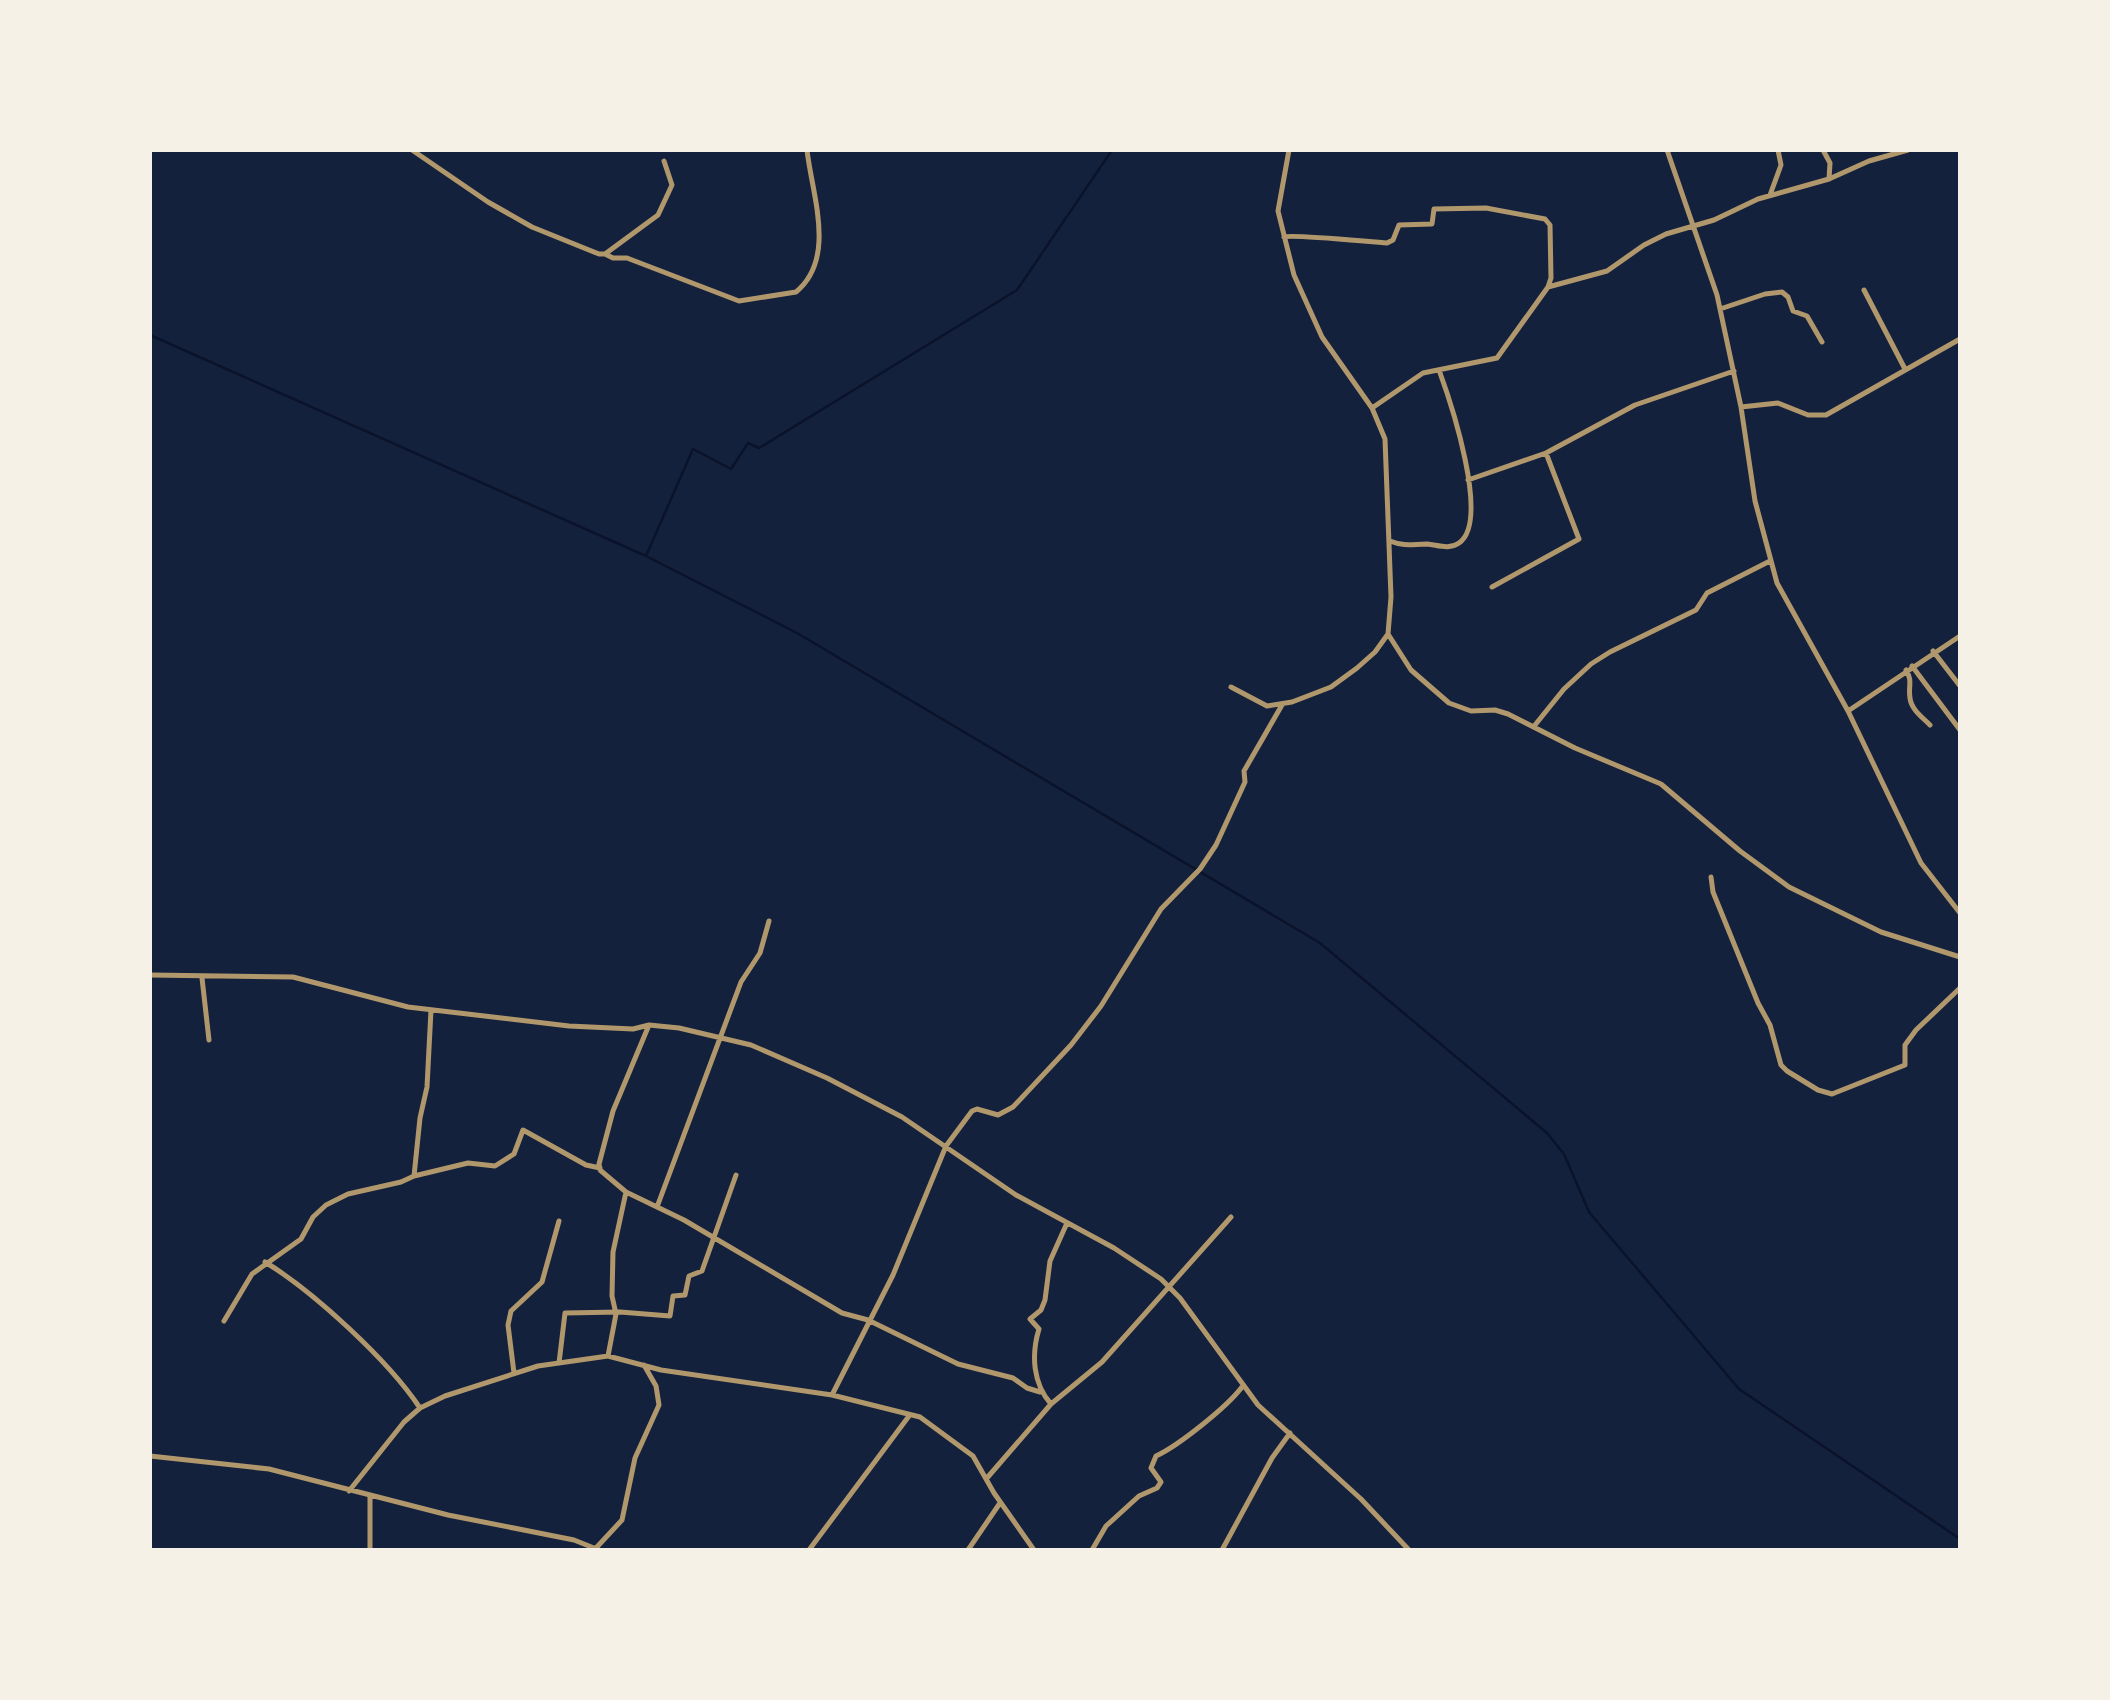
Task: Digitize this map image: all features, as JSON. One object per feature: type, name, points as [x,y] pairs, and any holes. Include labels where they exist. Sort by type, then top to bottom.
[{"type":"street","points":[[412,150],[488,202],[532,227],[588,251],[613,258],[627,258],[738,302],[796,292],[816,267],[818,214],[807,150]]},
{"type":"street","points":[[1231,687],[1267,706],[1282,705],[1331,687],[1375,652],[1388,634],[1391,597],[1385,439],[1372,408],[1322,337],[1307,307],[1278,211],[1289,150]]},
{"type":"street","points":[[1667,150],[1695,226],[1720,309],[1741,407],[1753,489],[1770,561],[1790,610],[1849,710],[1921,863],[1959,913]]},
{"type":"street","points":[[1770,195],[1781,165],[1778,150]]},
{"type":"street","points":[[1823,150],[1830,163],[1829,179]]},
{"type":"street","points":[[1548,287],[1607,271],[1644,245],[1770,195],[1829,179],[1869,161],[1908,150]]},
{"type":"street","points":[[605,254],[652,221],[663,207],[673,180],[664,161]]},
{"type":"street","points":[[1284,237],[1290,234],[1331,241],[1387,243],[1393,240],[1399,225],[1432,225],[1434,209],[1440,207],[1486,208],[1545,219],[1550,225],[1551,278],[1548,287],[1497,358],[1417,375],[1372,408]]},
{"type":"street","points":[[1864,290],[1905,369]]},
{"type":"street","points":[[1720,309],[1782,292],[1793,311],[1807,316],[1822,342]]},
{"type":"street","points":[[1741,407],[1778,403],[1808,415],[1826,415],[1959,339]]},
{"type":"street","points":[[1390,541],[1404,547],[1430,544],[1444,547],[1458,544],[1467,534],[1470,516],[1468,480],[1459,427],[1439,370]]},
{"type":"street","points":[[1468,480],[1546,453],[1635,405],[1734,371]]},
{"type":"street","points":[[1492,587],[1580,539],[1546,453]]},
{"type":"street","points":[[1535,725],[1564,689],[1600,658],[1690,614],[1699,607],[1707,593],[1770,561]]},
{"type":"street","points":[[1388,634],[1411,670],[1449,703],[1471,711],[1495,710],[1535,725],[1575,748],[1661,784],[1740,852],[1789,887],[1881,932],[1959,957]]},
{"type":"street","points":[[1849,710],[1959,636]]},
{"type":"street","points":[[1933,652],[1959,686]]},
{"type":"street","points":[[1912,666],[1959,730]]},
{"type":"street","points":[[1906,670],[1911,682],[1909,699],[1915,710],[1930,725]]},
{"type":"street","points":[[832,1395],[893,1275],[946,1146],[972,1111],[977,1109],[999,1115],[1013,1107],[1071,1045],[1101,1006],[1161,909],[1200,870],[1216,845],[1245,782],[1244,771],[1282,705]]},
{"type":"street","points":[[1711,877],[1713,892],[1753,991],[1770,1025],[1781,1065],[1818,1090],[1842,1092],[1865,1079],[1905,1065],[1905,1045],[1916,1030],[1959,988]]},
{"type":"street","points":[[657,1207],[741,982],[760,953],[769,921]]},
{"type":"street","points":[[150,975],[307,978],[374,999],[431,1010],[569,1026],[634,1029],[649,1025],[751,1045],[827,1078],[902,1117],[1016,1195],[1114,1248],[1169,1286],[1203,1329],[1242,1387],[1361,1499],[1409,1549]]},
{"type":"street","points":[[202,978],[209,1040]]},
{"type":"street","points":[[414,1175],[420,1118],[428,1087],[431,1010]]},
{"type":"street","points":[[600,1168],[613,1111],[649,1025]]},
{"type":"street","points":[[224,1321],[243,1286],[265,1262],[301,1239],[313,1217],[326,1205],[348,1194],[401,1182],[414,1175],[468,1163],[495,1166],[513,1154],[523,1130],[586,1165],[600,1168],[626,1192],[713,1236],[783,1281],[842,1313],[868,1320],[958,1364],[1013,1378],[1027,1388],[1040,1392]]},
{"type":"street","points":[[559,1363],[565,1313],[620,1312],[670,1316],[673,1296],[685,1295],[689,1276],[702,1272],[736,1175]]},
{"type":"street","points":[[608,1356],[615,1314],[612,1296],[612,1252],[626,1192]]},
{"type":"street","points":[[987,1478],[1052,1404],[1102,1362],[1231,1217]]},
{"type":"street","points":[[514,1373],[508,1325],[511,1311],[542,1282],[559,1221]]},
{"type":"street","points":[[1052,1404],[1040,1392],[1036,1383],[1034,1349],[1039,1329],[1030,1319],[1041,1310],[1045,1300],[1050,1261],[1067,1223]]},
{"type":"street","points":[[265,1262],[320,1301],[406,1388],[420,1408]]},
{"type":"street","points":[[349,1491],[404,1422],[420,1408],[445,1396],[514,1373],[608,1356],[644,1365],[832,1395],[920,1417],[973,1455],[1000,1503],[1034,1549]]},
{"type":"street","points":[[150,1456],[269,1469],[448,1515],[574,1540],[597,1549],[622,1520],[635,1458],[659,1405],[656,1386],[644,1365]]},
{"type":"street","points":[[1092,1549],[1106,1526],[1139,1496],[1157,1488],[1161,1482],[1151,1468],[1156,1456],[1199,1427],[1242,1387]]},
{"type":"street","points":[[809,1549],[909,1416]]},
{"type":"street","points":[[1222,1549],[1272,1458],[1290,1433]]},
{"type":"street","points":[[370,1495],[370,1549]]},
{"type":"street","points":[[968,1549],[1000,1503]]},
{"type":"waterway","points":[[646,556],[693,449],[731,469],[748,443],[759,448],[1017,290],[1112,150]]},
{"type":"waterway","points":[[150,335],[646,556],[797,633],[1320,943],[1547,1133],[1564,1154],[1589,1212],[1739,1389],[1960,1539]]}]
